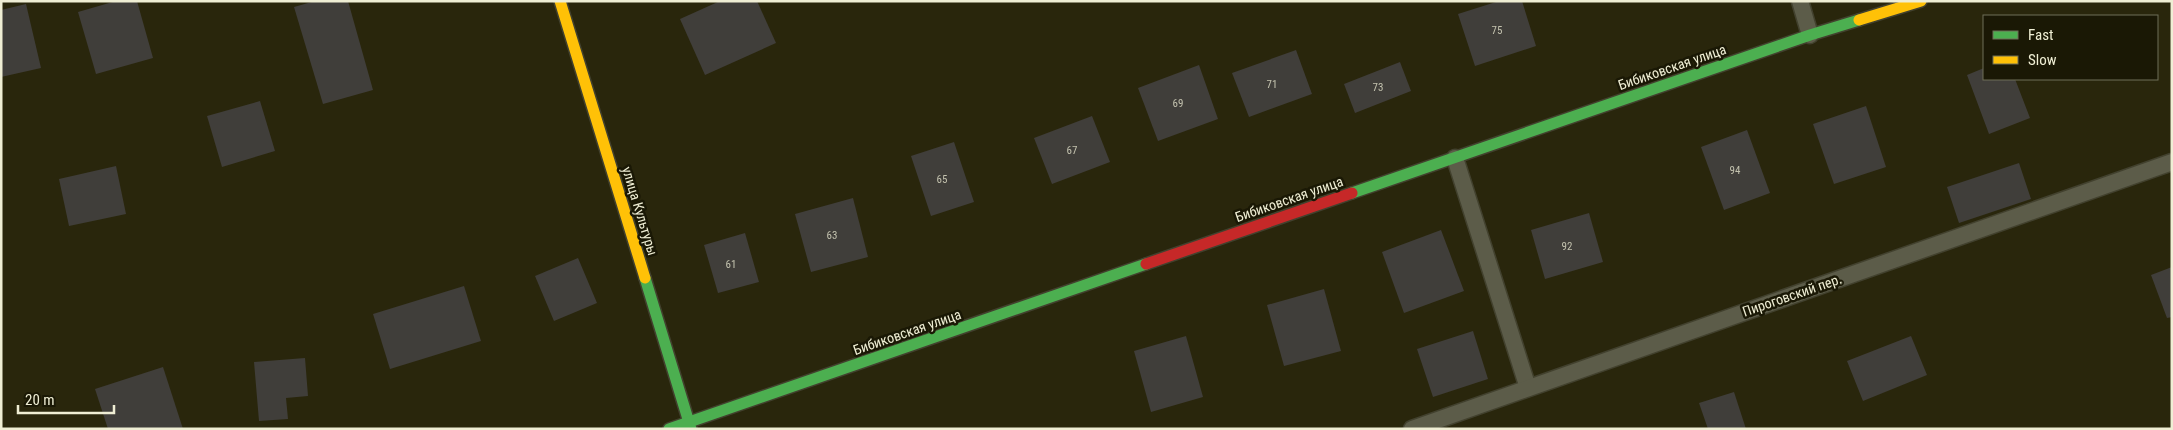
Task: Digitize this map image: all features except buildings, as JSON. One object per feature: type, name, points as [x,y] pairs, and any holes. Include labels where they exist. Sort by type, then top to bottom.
[{"type":"street","name":"улица Культуры","points":[[560,1],[690,426]]},
{"type":"street","name":"Бибиковская улица","points":[[669,429],[690,426],[1810,35],[1920,1]]},
{"type":"lane","points":[[1800,1],[1810,35]]},
{"type":"lane","points":[[1455,158],[1528,388]]},
{"type":"lane","name":"Пироговский пер.","points":[[1412,429],[2172,162]]},
{"type":"traffic: fast","points":[[1352,193],[1810,35],[1859,20]]},
{"type":"traffic: fast","points":[[669,429],[1146,264]]},
{"type":"traffic: fast","points":[[645,278],[691,429]]},
{"type":"traffic: slow","points":[[560,1],[645,278]]},
{"type":"traffic: slow","points":[[1859,20],[1921,1]]},
{"type":"traffic: jam","points":[[1146,264],[1352,193]]}]
